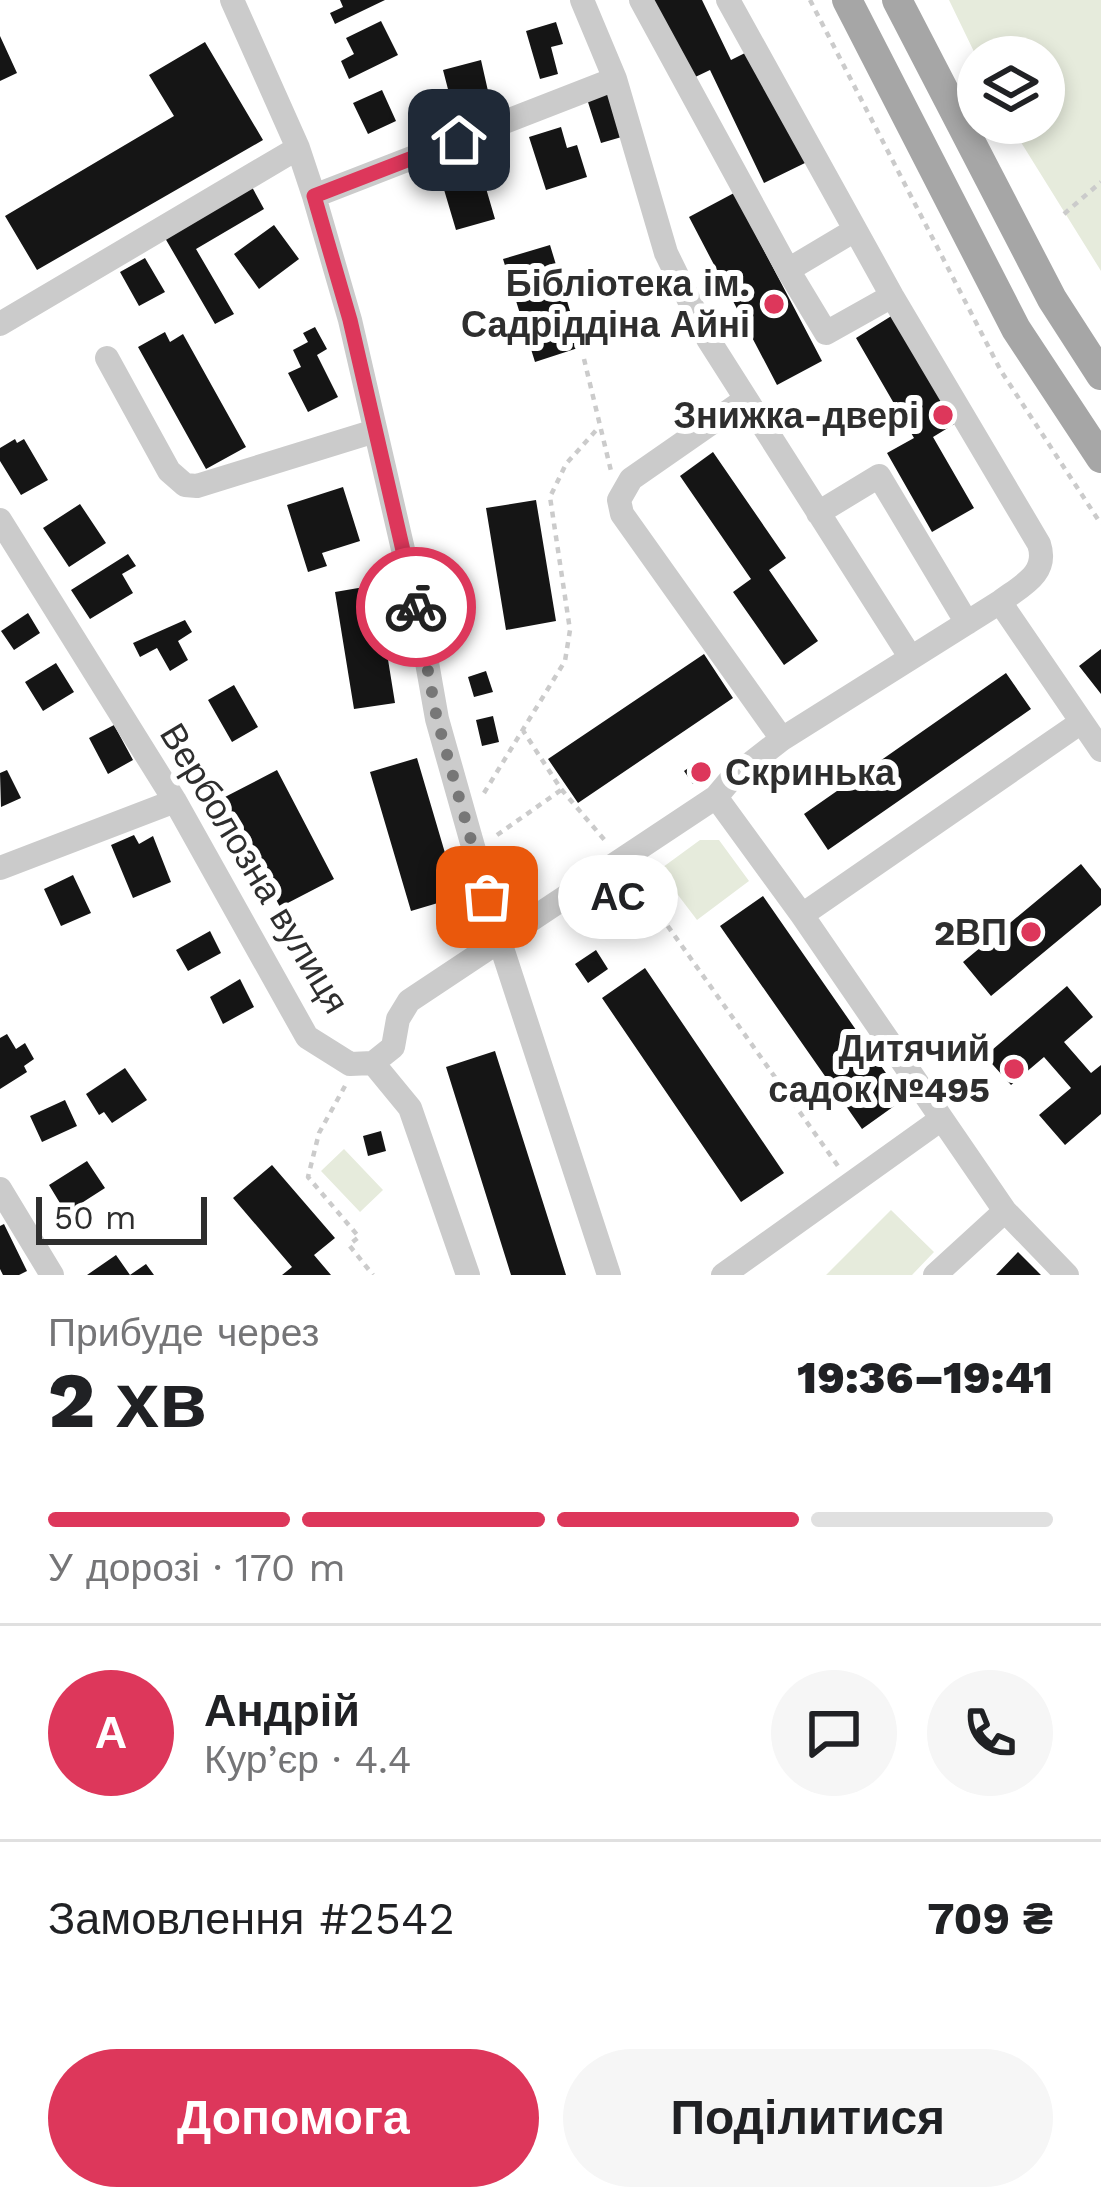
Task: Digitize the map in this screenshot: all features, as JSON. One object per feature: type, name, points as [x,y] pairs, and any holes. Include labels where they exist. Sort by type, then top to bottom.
[{"type":"main road","points":[[847,0],[1016,329],[1101,458]]},
{"type":"main road","points":[[897,0],[1052,299],[1101,374]]},
{"type":"street","points":[[232,0],[298,148],[314,196],[350,320],[420,623],[437,719],[500,942],[609,1275]]},
{"type":"street","points":[[582,0],[615,79],[666,253],[708,340],[911,658]]},
{"type":"street","points":[[641,0],[826,333],[892,296],[728,0]]},
{"type":"street","points":[[314,196],[615,79]]},
{"type":"street","points":[[0,324],[298,148]]},
{"type":"street","points":[[788,270],[855,230]]},
{"type":"street","name":"Верболозна вулиця","points":[[0,520],[176,801],[307,1036],[350,1064],[364,1064],[393,1047],[398,1019],[410,1001],[716,797],[732,778],[782,739],[1000,602],[1040,571],[1043,556],[892,296]]},
{"type":"street","points":[[107,358],[169,471],[185,485],[197,486],[375,431]]},
{"type":"street","points":[[746,399],[631,479],[619,500],[622,514],[782,739]]},
{"type":"street","points":[[818,513],[879,476],[967,623]]},
{"type":"street","points":[[1000,602],[1101,750]]},
{"type":"street","points":[[802,915],[1080,723]]},
{"type":"street","points":[[716,797],[1005,1211],[1066,1275]]},
{"type":"street","points":[[0,868],[176,801]]},
{"type":"street","points":[[364,1064],[410,1108],[468,1275]]},
{"type":"street","points":[[723,1275],[940,1120]]},
{"type":"street","points":[[0,1189],[52,1275]]},
{"type":"street","points":[[935,1275],[1005,1211]]},
{"type":"path","points":[[810,0],[1001,370],[1101,524]]},
{"type":"path","points":[[1064,214],[1101,182]]},
{"type":"path","points":[[584,359],[619,500]]},
{"type":"path","points":[[484,793],[565,661],[570,630],[550,496],[566,464],[599,427]]},
{"type":"path","points":[[523,729],[561,789],[621,860],[852,1186]]},
{"type":"path","points":[[497,835],[561,789]]},
{"type":"path","points":[[364,1064],[319,1133],[308,1177],[359,1237],[349,1245],[373,1275]]},
{"type":"shaded area","points":[[949,0],[1101,0],[1101,271],[1022,144],[1065,144],[1065,36],[966,36]]},
{"type":"shaded area","points":[[700,840],[719,840],[749,881],[697,920],[659,870]]},
{"type":"shaded area","points":[[344,1149],[383,1190],[360,1212],[321,1171]]},
{"type":"shaded area","points":[[891,1210],[934,1252],[912,1275],[826,1275]]},
{"type":"building","points":[[340,0],[385,0],[335,24],[330,13],[343,7]]},
{"type":"building","points":[[651,0],[702,0],[731,60],[753,49],[807,162],[764,183],[710,70],[689,80]]},
{"type":"building","points":[[381,21],[398,55],[349,79],[341,61],[354,54],[346,38]]},
{"type":"building","points":[[556,22],[563,44],[551,47],[558,74],[540,79],[526,31]]},
{"type":"building","points":[[0,36],[17,73],[0,81]]},
{"type":"building","points":[[205,42],[263,140],[37,270],[5,216],[174,116],[149,75]]},
{"type":"building","points":[[481,60],[488,91],[469,96],[475,115],[456,120],[443,70]]},
{"type":"building","points":[[382,90],[396,121],[368,134],[353,103]]},
{"type":"building","points":[[611,91],[625,136],[601,143],[587,99]]},
{"type":"building","points":[[561,127],[567,148],[577,145],[587,177],[546,190],[529,137]]},
{"type":"building","points":[[476,154],[495,219],[456,230],[437,166]]},
{"type":"building","points":[[252,187],[264,209],[196,249],[234,314],[215,324],[165,238]]},
{"type":"building","points":[[734,193],[822,361],[777,385],[689,217]]},
{"type":"building","points":[[274,225],[299,259],[259,289],[234,254]]},
{"type":"building","points":[[550,245],[581,347],[535,362],[503,259]]},
{"type":"building","points":[[145,258],[165,292],[139,306],[120,272]]},
{"type":"building","points":[[893,315],[956,423],[933,437],[974,508],[932,532],[887,453],[914,438],[856,338]]},
{"type":"building","points":[[315,327],[327,349],[317,355],[338,397],[308,412],[288,373],[301,367],[293,350],[308,342],[303,333]]},
{"type":"building","points":[[165,332],[170,342],[183,334],[246,447],[206,469],[138,347]]},
{"type":"building","points":[[15,439],[17,443],[24,439],[48,480],[21,495],[0,461],[0,448]]},
{"type":"building","points":[[713,452],[786,558],[769,570],[818,641],[784,665],[733,592],[751,579],[680,476]]},
{"type":"building","points":[[343,487],[360,541],[322,553],[327,566],[308,572],[287,505]]},
{"type":"building","points":[[536,500],[556,621],[506,630],[486,508]]},
{"type":"building","points":[[80,504],[106,543],[69,567],[43,528]]},
{"type":"building","points":[[128,554],[136,566],[122,574],[133,593],[90,619],[71,590]]},
{"type":"building","points":[[376,585],[395,703],[354,709],[335,592]]},
{"type":"building","points":[[28,613],[40,633],[14,650],[1,631]]},
{"type":"building","points":[[185,620],[192,632],[178,641],[188,660],[170,671],[157,648],[140,657],[133,643]]},
{"type":"building","points":[[1101,649],[1101,694],[1079,666]]},
{"type":"building","points":[[704,654],[733,698],[578,803],[548,759]]},
{"type":"building","points":[[56,663],[74,692],[43,711],[25,682]]},
{"type":"building","points":[[486,671],[493,692],[474,697],[468,677]]},
{"type":"building","points":[[1006,673],[1031,709],[828,850],[804,814]]},
{"type":"building","points":[[234,685],[258,727],[232,742],[208,700]]},
{"type":"building","points":[[493,716],[499,742],[482,746],[476,720]]},
{"type":"building","points":[[114,725],[133,760],[108,774],[89,738]]},
{"type":"building","points":[[417,758],[458,897],[411,911],[370,772]]},
{"type":"building","points":[[703,758],[712,771],[693,784],[684,771]]},
{"type":"building","points":[[7,770],[21,798],[1,807],[0,773]]},
{"type":"building","points":[[277,770],[334,879],[280,907],[223,798]]},
{"type":"building","points":[[134,835],[139,844],[153,836],[171,882],[133,898],[111,845]]},
{"type":"building","points":[[1081,864],[1101,889],[1101,905],[991,996],[963,962]]},
{"type":"building","points":[[73,875],[91,913],[61,926],[44,889]]},
{"type":"building","points":[[763,896],[904,1099],[862,1129],[720,926]]},
{"type":"building","points":[[210,931],[221,953],[188,971],[176,950]]},
{"type":"building","points":[[596,950],[608,969],[588,983],[575,964]]},
{"type":"building","points":[[645,968],[784,1173],[741,1202],[602,998]]},
{"type":"building","points":[[240,979],[254,1007],[223,1024],[210,997]]},
{"type":"building","name":"Дитячий садок №495","points":[[1067,986],[1093,1017],[1064,1042],[1091,1073],[1101,1065],[1101,1114],[1065,1145],[1039,1115],[1071,1088],[1044,1057],[1011,1085],[985,1056]]},
{"type":"building","points":[[7,1034],[16,1049],[25,1043],[34,1059],[24,1066],[27,1072],[0,1089],[0,1038]]},
{"type":"building","points":[[495,1051],[566,1275],[511,1275],[446,1067]]},
{"type":"building","points":[[125,1068],[147,1100],[112,1123],[104,1112],[99,1115],[86,1094]]},
{"type":"building","points":[[65,1100],[77,1126],[42,1142],[30,1116]]},
{"type":"building","points":[[381,1131],[386,1151],[368,1156],[363,1136]]},
{"type":"building","points":[[87,1161],[105,1188],[66,1213],[49,1185]]},
{"type":"building","points":[[272,1165],[335,1238],[314,1255],[331,1275],[282,1275],[292,1267],[233,1198]]},
{"type":"building","points":[[4,1224],[27,1271],[19,1275],[3,1275],[0,1269],[0,1226]]},
{"type":"building","points":[[1018,1252],[1041,1275],[996,1275]]},
{"type":"building","points":[[116,1255],[130,1275],[87,1275]]},
{"type":"building","points":[[146,1264],[154,1275],[130,1275]]},
{"type":"way so far","points":[[416,607],[437,719],[487,897]]},
{"type":"place","name":"Бібліотека ім. Садріддіна Айні","points":[[774,304]]},
{"type":"place","name":"Знижка-двері","points":[[943,415]]},
{"type":"place","name":"Скринька","points":[[701,772]]},
{"type":"place","name":"АС","points":[[487,897]]},
{"type":"place","name":"2ВП","points":[[1031,932]]},
{"type":"place","name":"Дитячий садок №495","points":[[1014,1069]]},
{"type":"route","points":[[416,607],[350,320],[314,196],[459,140]]}]
